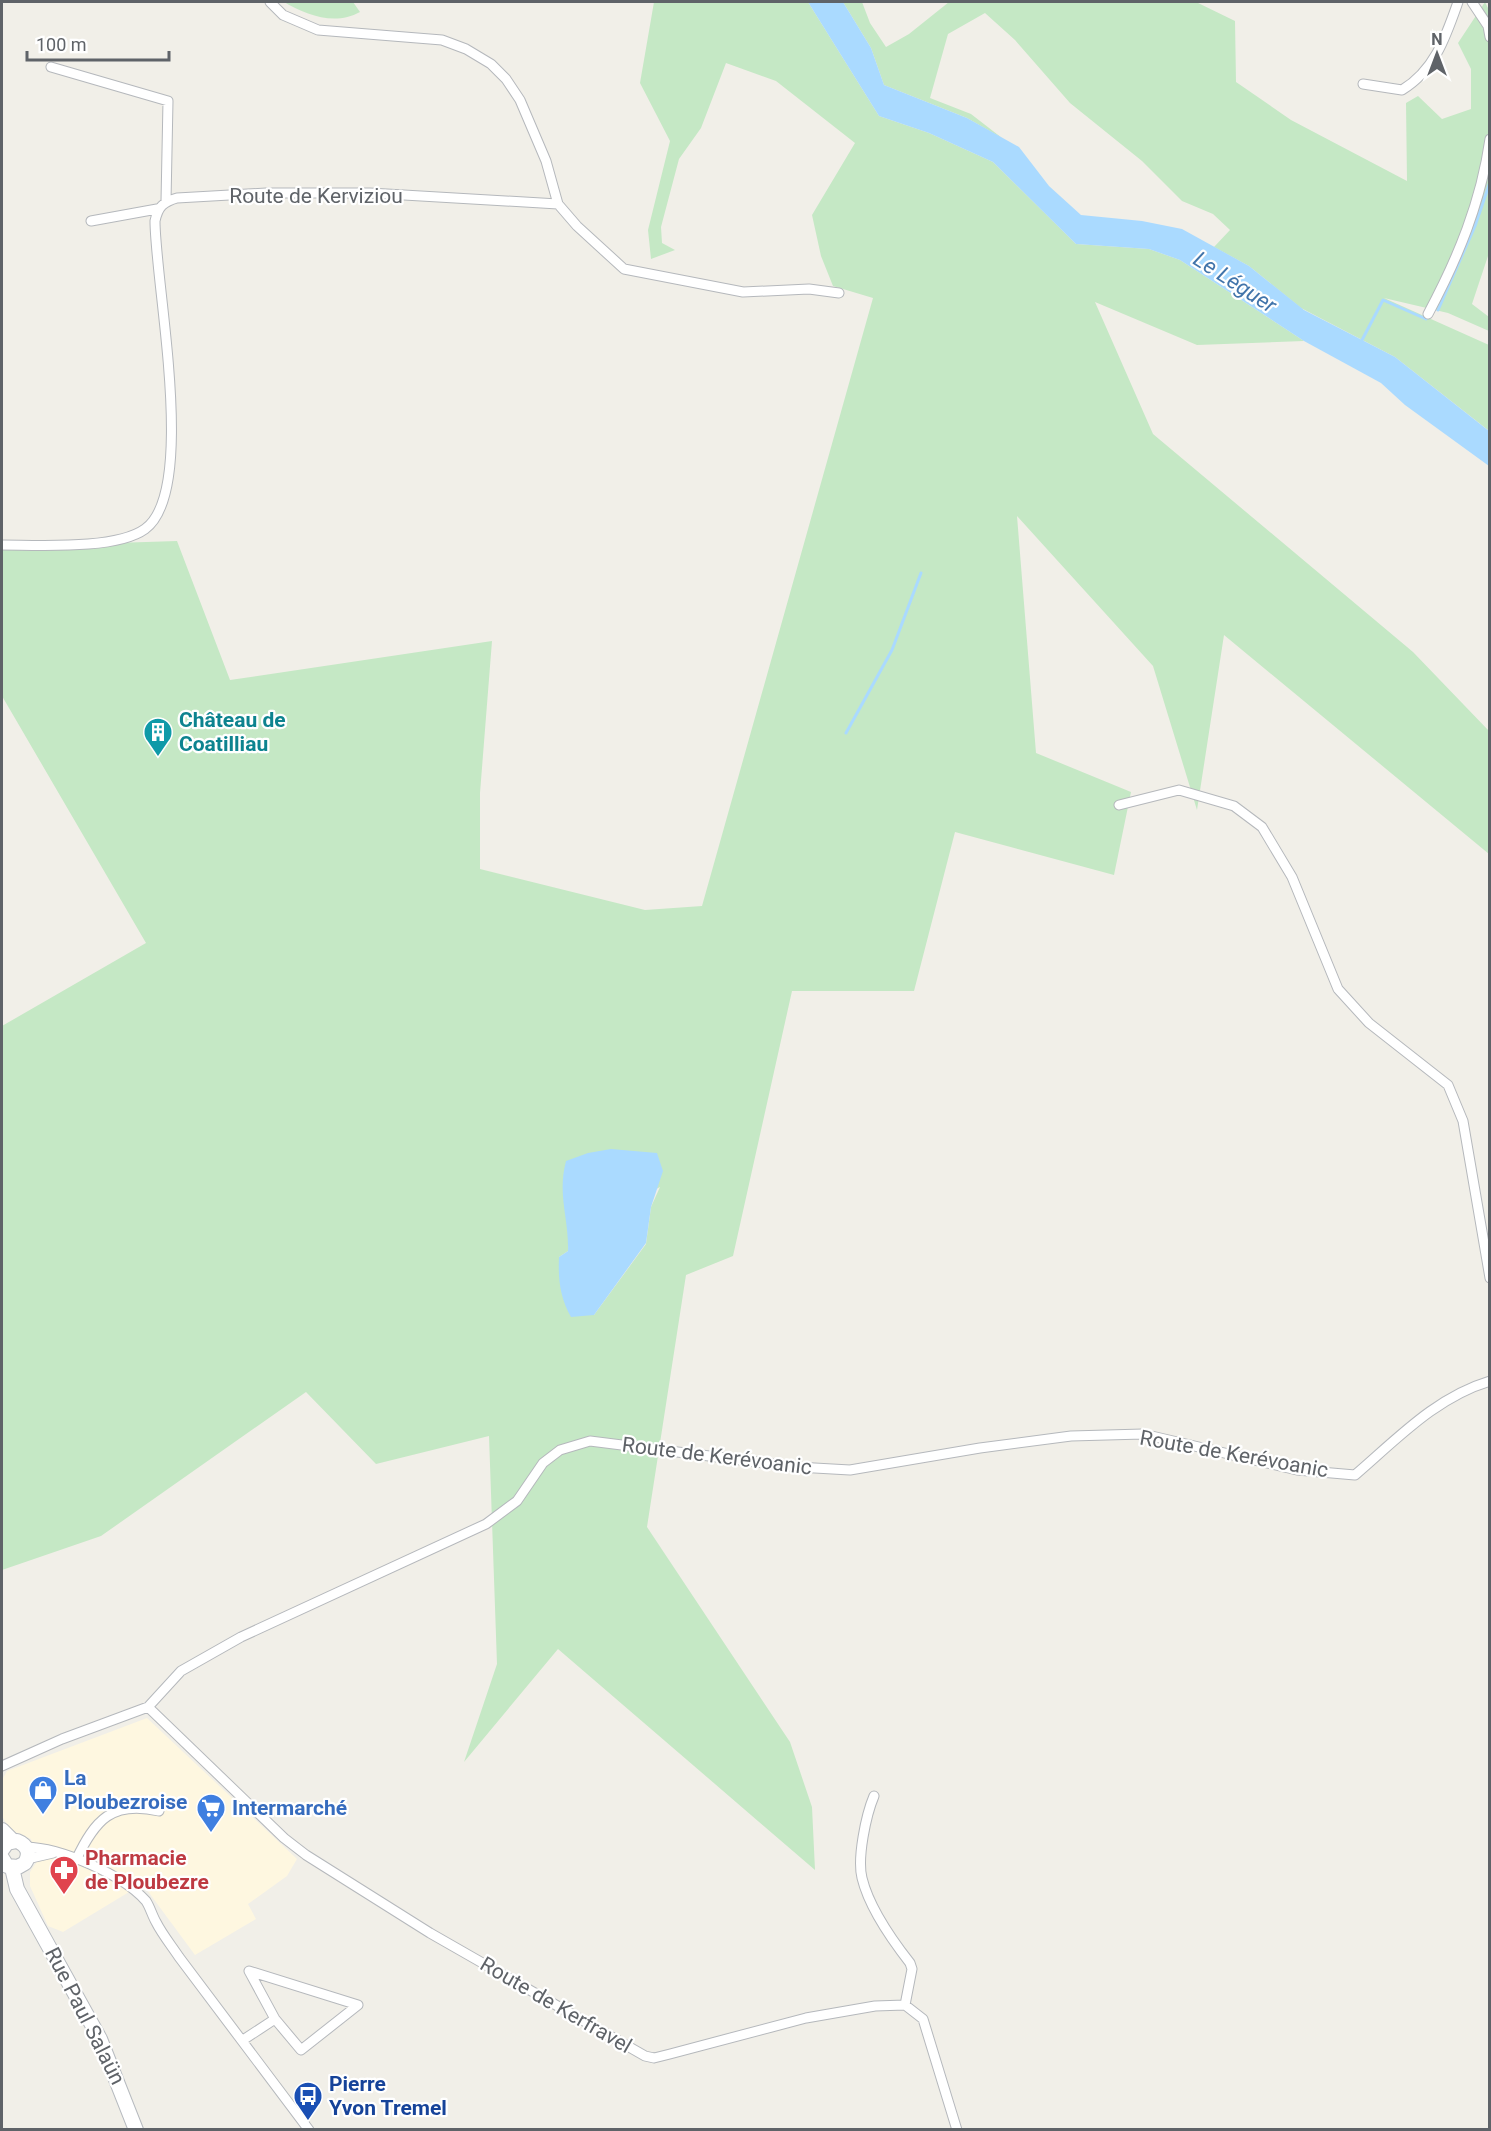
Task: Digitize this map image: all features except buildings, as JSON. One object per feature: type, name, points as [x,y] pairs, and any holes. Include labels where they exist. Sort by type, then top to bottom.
[{"type":"main road","points":[[2,1830],[12,1853]]},
{"type":"main road","name":"Rue Paul Salaün","points":[[12,1853],[28,1905],[100,2039],[136,2130]]},
{"type":"street","points":[[270,2],[284,15],[318,30],[442,40],[466,49],[491,64],[506,79],[520,100],[546,161],[558,204],[577,226],[624,269],[742,292],[809,289],[838,293]]},
{"type":"street","points":[[1363,84],[1402,90],[1419,80],[1444,44],[1458,2]]},
{"type":"street","points":[[1472,2],[1488,26],[1490,37]]},
{"type":"street","points":[[51,67],[168,101],[166,201],[158,209],[91,221]]},
{"type":"street","points":[[1428,314],[1468,231],[1486,164],[1490,139]]},
{"type":"street","name":"Route de Kerviziou","points":[[166,201],[177,198],[233,195],[339,192],[558,204]]},
{"type":"street","points":[[2,545],[94,544],[134,535],[147,528],[163,502],[171,466],[173,417],[156,246],[158,209]]},
{"type":"street","points":[[1119,805],[1179,790],[1234,806],[1262,827],[1292,877],[1338,989],[1369,1023],[1448,1084],[1455,1097],[1463,1120],[1490,1278]]},
{"type":"street","name":"Route de Kerévoanic","points":[[2,1766],[62,1738],[148,1707],[180,1671],[241,1637],[486,1524],[517,1501],[543,1463],[560,1450],[574,1444],[590,1441],[797,1467],[850,1470],[980,1448],[1071,1436],[1143,1434],[1297,1470],[1355,1475],[1442,1401],[1468,1387],[1490,1381]]},
{"type":"street","name":"Route de Kerfravel","points":[[148,1707],[284,1838],[306,1855],[430,1933],[645,2056],[654,2058],[806,2018],[875,2006],[905,2005]]},
{"type":"street","points":[[874,1796],[869,1810],[861,1876],[875,1907],[910,1963],[912,1970],[905,2005],[923,2019],[957,2130]]},
{"type":"street","points":[[76,1860],[96,1823],[128,1807],[159,1811]]},
{"type":"street","points":[[12,1853],[55,1852],[120,1879],[147,1903],[168,1942],[309,2130]]},
{"type":"street","points":[[249,1971],[358,2006],[301,2050],[275,2019],[249,1971]]},
{"type":"street","points":[[243,2040],[275,2019]]},
{"type":"shaded area","points":[[147,1718],[297,1859],[287,1876],[248,1904],[256,1919],[195,1955],[147,1890],[134,1889],[63,1932],[48,1926],[30,1886],[30,1872],[36,1863],[31,1839],[10,1830],[2,1816],[2,1780],[7,1771]]},
{"type":"green space","points":[[284,2],[353,2],[360,12],[341,18],[321,17],[311,15]]},
{"type":"green space","points":[[654,2],[808,2],[879,116],[929,133],[993,162],[1076,244],[1149,249],[1180,260],[1304,341],[1197,345],[1095,302],[1153,434],[1413,652],[1489,731],[1489,854],[1224,635],[1197,810],[1153,666],[1017,516],[1036,753],[1131,792],[1114,875],[955,832],[914,991],[792,991],[733,1256],[686,1275],[647,1527],[790,1742],[812,1807],[815,1870],[558,1649],[464,1762],[497,1664],[489,1436],[376,1464],[306,1392],[101,1536],[2,1570],[2,1026],[146,943],[2,696],[2,550],[22,546],[177,541],[230,680],[492,641],[480,793],[480,869],[645,910],[702,906],[873,298],[833,286],[821,256],[812,215],[855,143],[776,81],[726,63],[701,128],[679,159],[661,227],[662,243],[675,250],[651,259],[648,230],[670,141],[640,83]],"holes":[[[660,1187],[651,1207],[646,1244],[594,1315],[559,1257],[568,1251],[568,1238]]]},
{"type":"green space","points":[[843,2],[862,2],[870,23],[886,47],[909,34],[949,2],[1196,2],[1235,21],[1236,82],[1291,120],[1407,181],[1406,103],[1418,96],[1442,119],[1471,109],[1471,69],[1458,43],[1485,2],[1490,12],[1490,250],[1472,304],[1489,317],[1489,331],[1448,313],[1384,298],[1489,345],[1488,430],[1395,357],[1301,308],[1249,266],[1214,247],[1230,230],[1213,214],[1182,201],[1142,161],[1070,103],[1015,40],[985,13],[948,34],[930,98],[971,114],[1002,138],[967,118],[884,85],[871,48]]},
{"type":"water","name":"Le Léguer","points":[[808,2],[843,2],[871,48],[884,85],[967,118],[1019,147],[1049,186],[1081,215],[1142,221],[1182,229],[1249,266],[1304,310],[1395,357],[1489,431],[1489,466],[1405,405],[1381,383],[1304,341],[1180,260],[1149,249],[1076,244],[993,162],[929,133],[879,116]]},
{"type":"water","points":[[611,1149],[657,1153],[663,1171],[651,1207],[646,1243],[594,1315],[571,1317],[560,1288],[559,1273],[559,1257],[568,1251],[563,1196],[566,1161],[588,1153]]},
{"type":"waterway","points":[[1438,310],[1475,226],[1490,182]]},
{"type":"waterway","points":[[1361,342],[1383,300],[1426,319]]},
{"type":"waterway","points":[[846,733],[892,650],[921,573]]},
{"type":"place","name":"Château de Coatilliau","points":[[158,758]]},
{"type":"place","name":"La Ploubezroise","points":[[43,1816]]},
{"type":"place","name":"Intermarché","points":[[211,1834]]},
{"type":"place","name":"Pharmacie de Ploubezre","points":[[64,1896]]},
{"type":"place","name":"Pierre Yvon Tremel","points":[[308,2122]]}]
